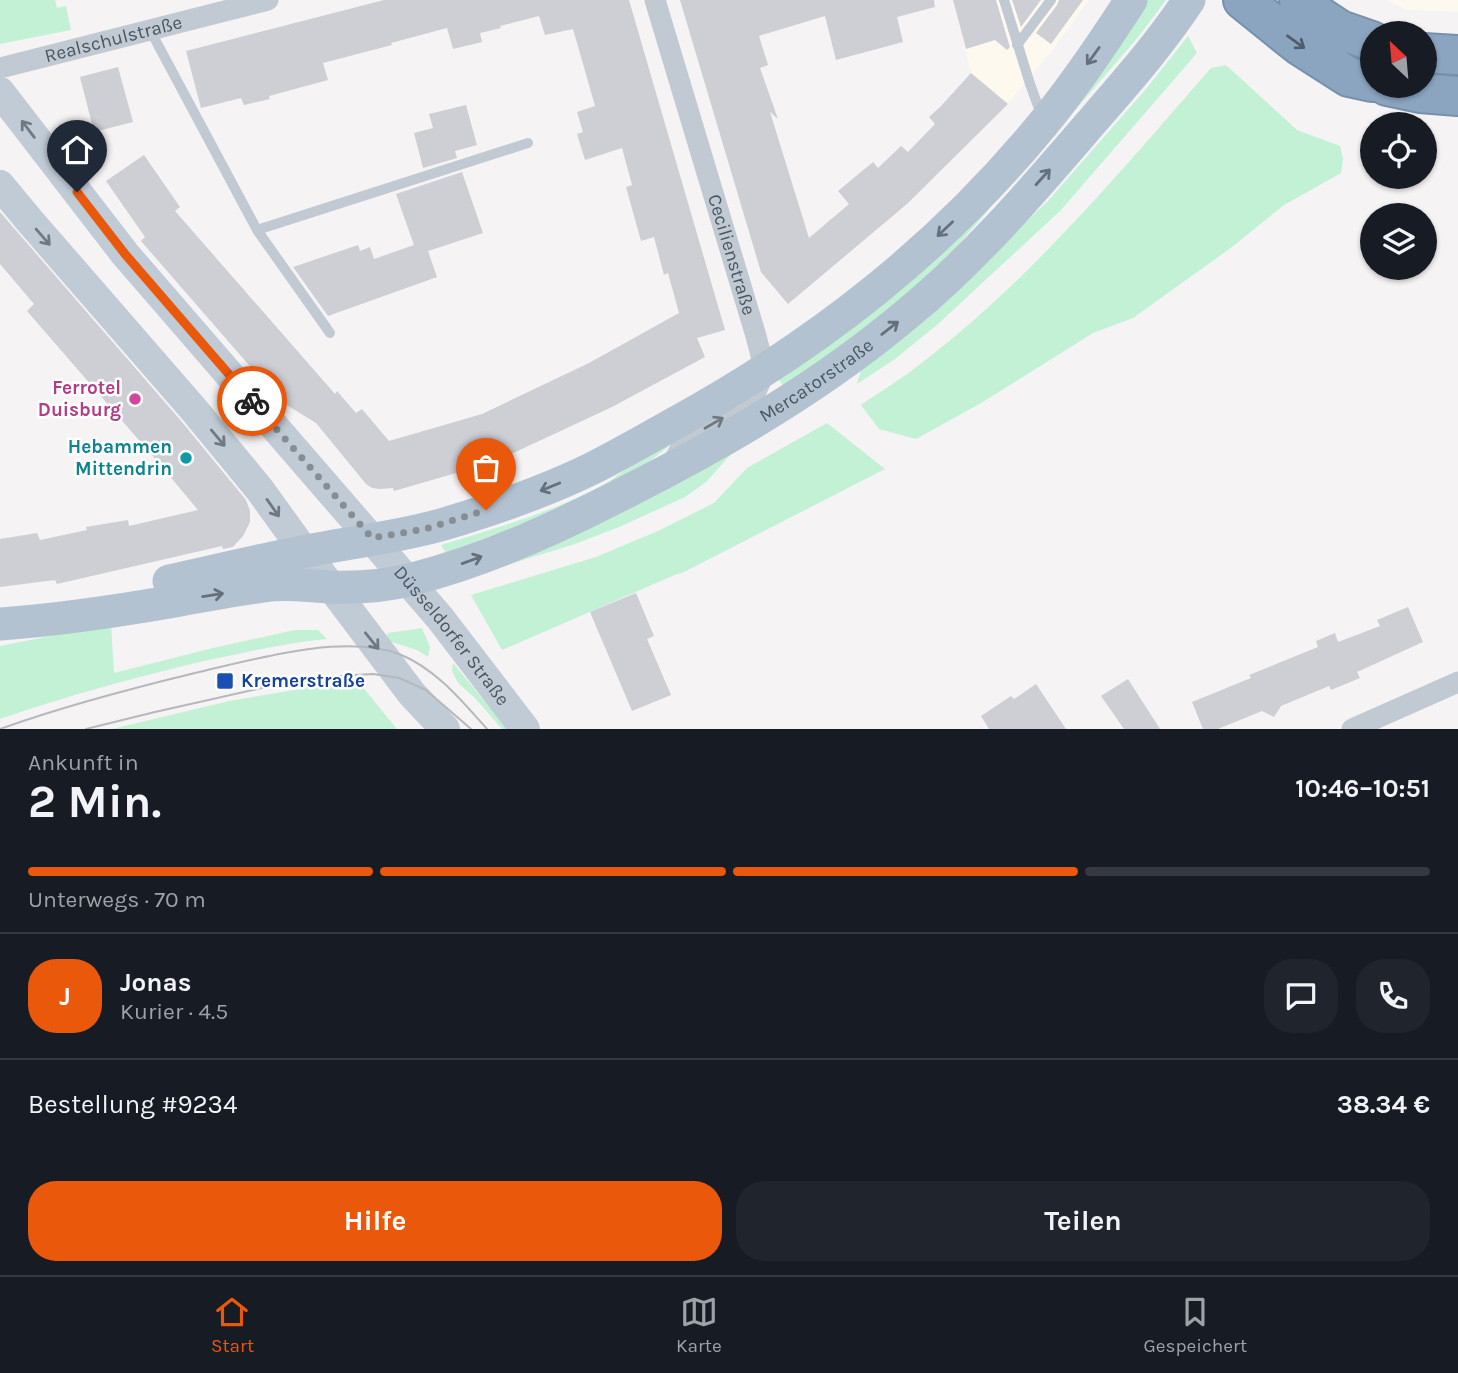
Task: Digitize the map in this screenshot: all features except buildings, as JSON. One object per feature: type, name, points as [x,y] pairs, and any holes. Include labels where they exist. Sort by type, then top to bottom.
[{"type":"highway","points":[[1243,0],[1299,45],[1349,77],[1360,79]]},
{"type":"highway","points":[[1299,0],[1305,7],[1340,30],[1360,37]]},
{"type":"highway","points":[[1437,53],[1458,54]]},
{"type":"highway","points":[[1437,94],[1458,96]]},
{"type":"main road","name":"Mercatorstraße","points":[[304,551],[435,527],[563,481],[612,458],[765,371],[844,316],[926,247],[1002,171],[1044,122],[1131,0]]},
{"type":"main road","name":"Mercatorstraße","points":[[331,587],[407,581],[478,558],[555,528],[668,470],[792,399],[908,314],[963,263],[1049,172],[1152,52],[1189,0]]},
{"type":"main road","name":"Düsseldorfer Straße","points":[[0,92],[125,254],[372,538],[448,629],[525,729]]},
{"type":"main road","points":[[0,185],[260,489],[412,694],[445,729]]},
{"type":"main road","points":[[0,611],[111,593],[304,551]]},
{"type":"main road","points":[[0,624],[64,618],[272,585],[331,587]]},
{"type":"street","name":"Realschulstraße","points":[[0,68],[268,0]]},
{"type":"street","name":"Cecilienstraße","points":[[655,0],[765,371]]},
{"type":"street","points":[[668,470],[685,440],[752,401],[765,371]]},
{"type":"street","points":[[1352,729],[1458,682]]},
{"type":"lane","points":[[1004,0],[1044,122]]},
{"type":"lane","points":[[1017,45],[1051,0]]},
{"type":"lane","points":[[150,30],[257,230],[330,333]]},
{"type":"lane","points":[[257,230],[528,143]]},
{"type":"shaded area","points":[[953,0],[1089,0],[1008,104],[971,73]]},
{"type":"shaded area","points":[[1385,0],[1458,0],[1458,12],[1407,10]]},
{"type":"green space","points":[[0,0],[55,0],[57,8],[66,6],[71,30],[0,44]]},
{"type":"green space","points":[[1142,0],[1166,0],[1139,36],[1070,116]]},
{"type":"green space","points":[[1188,36],[1197,53],[1061,210],[938,324],[895,359],[857,384],[861,370],[1047,202],[1146,89]]},
{"type":"green space","points":[[1226,65],[1297,130],[1340,146],[1343,159],[1341,173],[1284,205],[1232,247],[1133,318],[1093,333],[981,403],[916,439],[879,429],[861,405],[923,362],[1001,295],[1074,222],[1211,68]]},
{"type":"green space","points":[[987,205],[990,208],[942,264],[900,303],[784,387],[777,377]]},
{"type":"green space","points":[[827,423],[885,469],[682,573],[502,650],[471,595],[596,557],[658,531],[714,503],[747,468]]},
{"type":"green space","points":[[666,443],[668,447],[650,461],[651,464],[573,505],[446,553],[441,545],[521,520],[579,497],[606,483]]},
{"type":"green space","points":[[733,452],[706,482],[685,497],[575,544],[481,573]]},
{"type":"green space","points":[[111,624],[114,673],[295,630],[318,630],[327,639],[263,649],[175,668],[0,719],[0,646]]},
{"type":"green space","points":[[422,628],[430,647],[428,657],[417,650],[385,640],[388,633]]},
{"type":"green space","points":[[453,663],[508,729],[502,729],[458,683],[452,671]]},
{"type":"green space","points":[[361,685],[397,729],[112,729],[229,701],[306,688]]},
{"type":"tram line","points":[[0,729],[97,698],[170,679],[297,651],[351,646],[376,648],[412,660],[447,686],[487,729]]},
{"type":"tram line","points":[[86,729],[306,678],[373,674],[399,678],[426,690],[471,729]]},
{"type":"way so far","points":[[252,401],[372,538],[425,529],[486,510]]},
{"type":"place","name":"Ferrotel Duisburg","points":[[135,399]]},
{"type":"place","name":"Hebammen Mittendrin","points":[[186,458]]},
{"type":"place","name":"Kremerstraße","points":[[225,681]]},
{"type":"route","points":[[77,192],[125,254],[252,401]]}]
